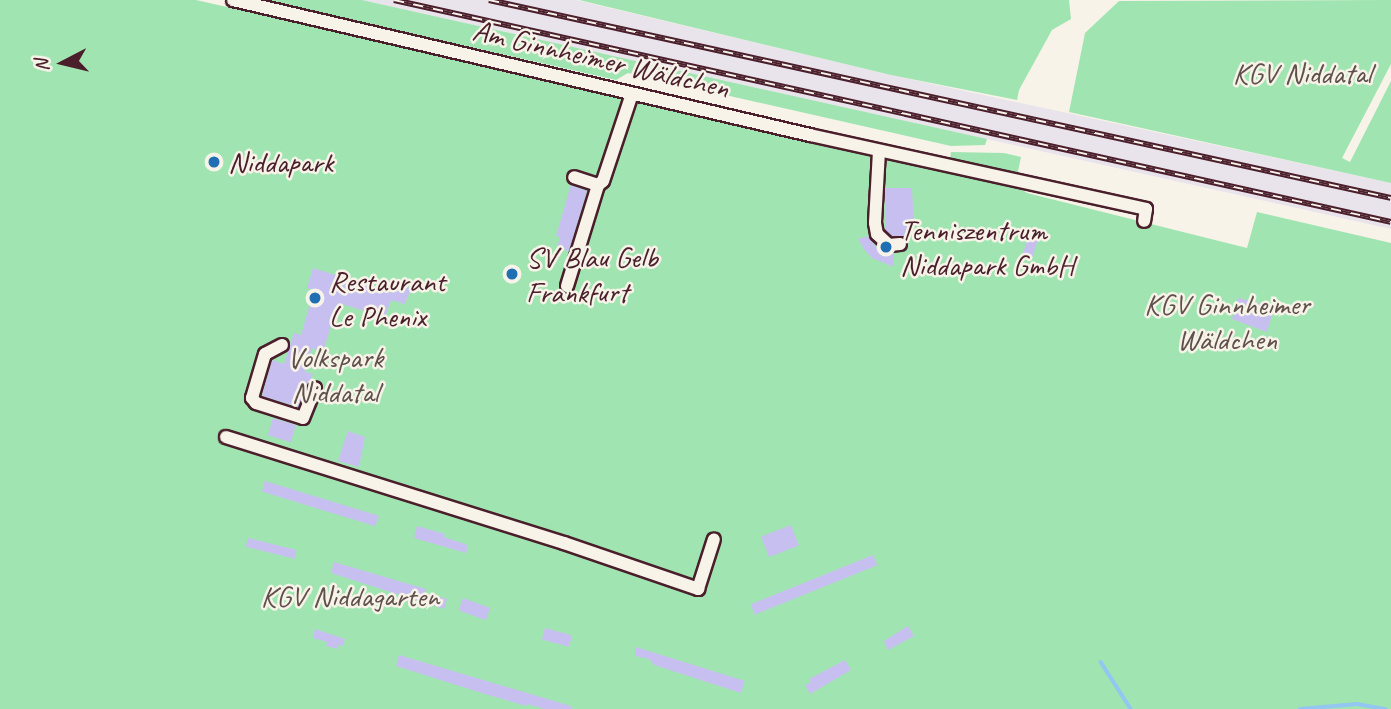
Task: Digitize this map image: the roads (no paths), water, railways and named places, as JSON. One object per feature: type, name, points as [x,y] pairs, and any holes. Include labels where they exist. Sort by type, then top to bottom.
[{"type":"street","name":"Am Ginnheimer Wäldchen","points":[[233,0],[917,160],[1146,209],[1144,221]]},
{"type":"street","points":[[567,286],[598,185],[603,181],[632,94]]},
{"type":"street","points":[[879,151],[875,223],[877,234],[889,245],[900,244]]},
{"type":"street","points":[[574,177],[598,185]]},
{"type":"street","points":[[282,345],[265,354],[252,398],[256,403],[303,418],[315,388]]},
{"type":"street","points":[[226,437],[560,541],[698,589],[714,539]]},
{"type":"waterway","points":[[1101,662],[1131,709]]},
{"type":"waterway","points":[[1300,709],[1357,704],[1386,709]]},
{"type":"railway","points":[[394,0],[1391,222]]},
{"type":"railway","points":[[489,0],[1391,198]]},
{"type":"place","name":"Niddapark","points":[[214,162]]},
{"type":"place","name":"Tenniszentrum Niddapark GmbH","points":[[886,247]]},
{"type":"place","name":"SV Blau Gelb Frankfurt","points":[[512,274]]},
{"type":"place","name":"Restaurant Le Phenix","points":[[315,298]]},
{"type":"park label","name":"KGV Niddatal","points":[[1302,73]]},
{"type":"park label","name":"KGV Ginnheimer Wäldchen","points":[[1227,321]]},
{"type":"park label","name":"Volkspark Niddatal","points":[[335,374]]},
{"type":"park label","name":"KGV Niddagarten","points":[[350,596]]}]
